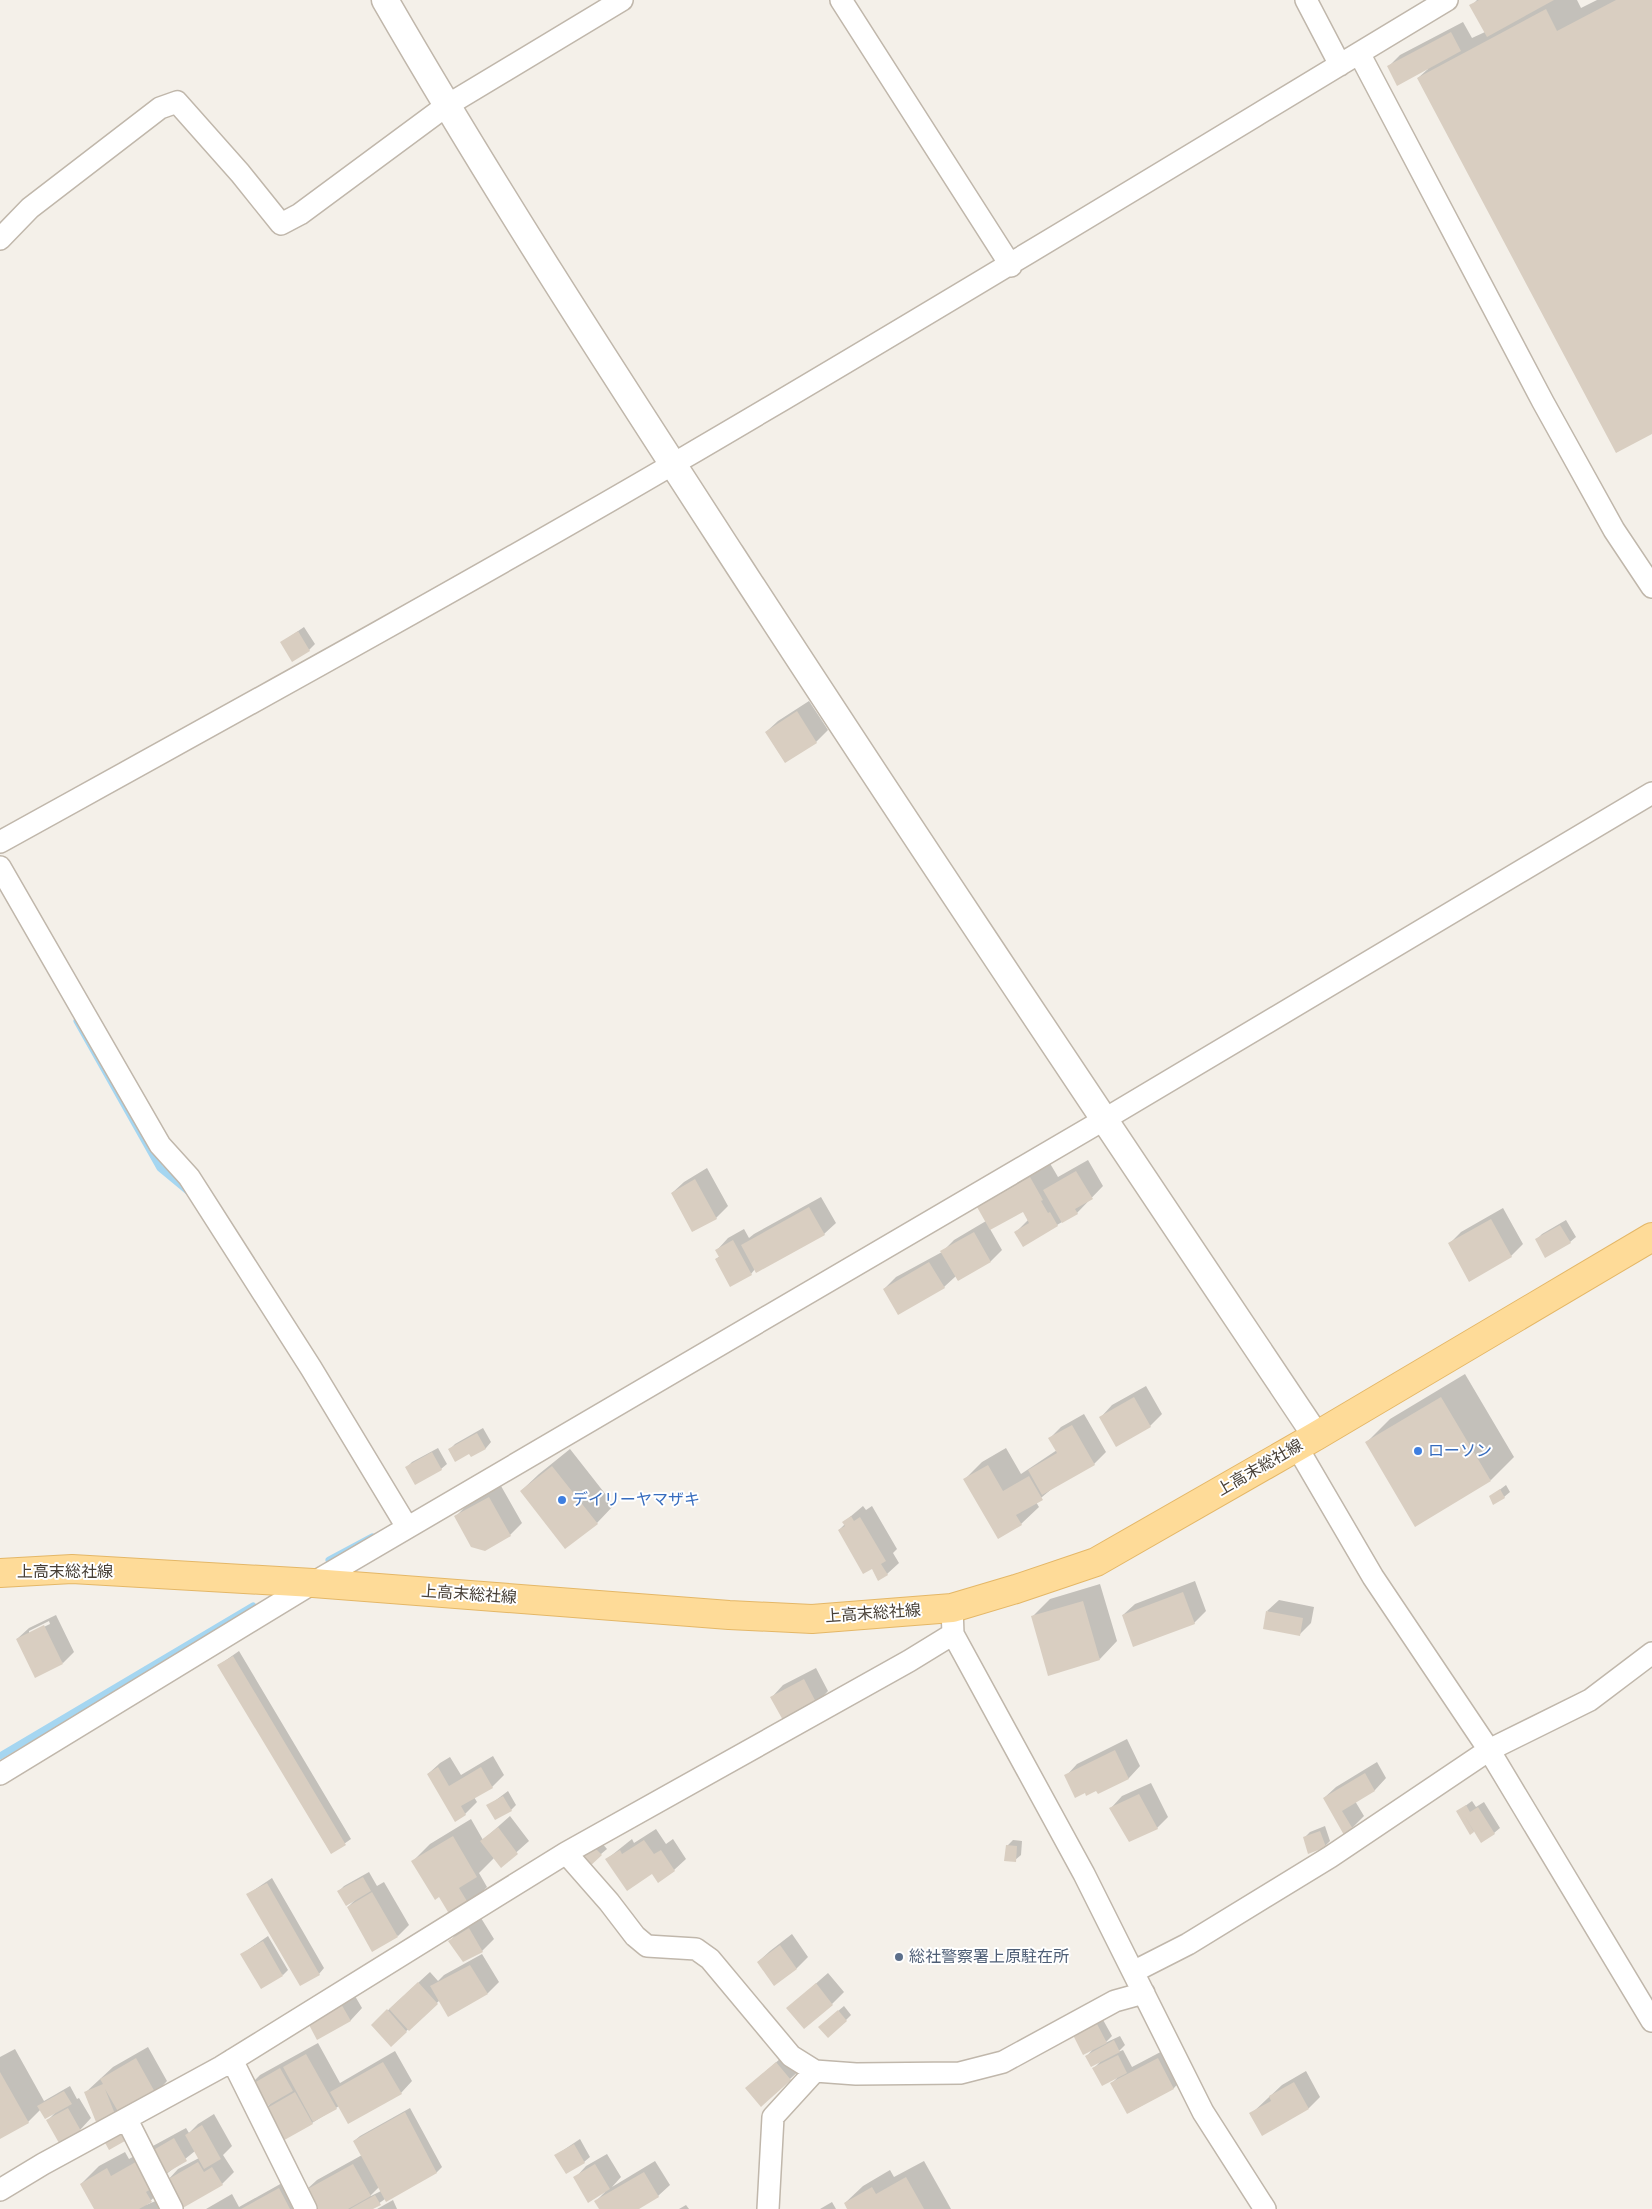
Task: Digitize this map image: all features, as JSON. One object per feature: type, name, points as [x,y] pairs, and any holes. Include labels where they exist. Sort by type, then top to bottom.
[{"type":"main road","name":"上高末総社線","points":[[0,1573],[72,1569],[313,1583],[729,1615],[812,1619],[952,1608],[1016,1590],[1096,1562],[1306,1441],[1652,1237]]},
{"type":"street","points":[[385,0],[446,106],[673,464],[882,786],[1104,1119],[1306,1441],[1373,1577],[1489,1750],[1652,2021]]},
{"type":"street","points":[[0,239],[30,208],[160,108],[177,102],[240,173],[281,224],[300,214],[446,106],[622,0]]},
{"type":"street","points":[[841,0],[1011,266]]},
{"type":"street","points":[[1306,0],[1340,65]]},
{"type":"street","points":[[0,842],[298,678],[673,464],[1011,266],[1447,0]]},
{"type":"street","points":[[1359,53],[1548,411],[1614,530],[1652,587]]},
{"type":"street","points":[[0,1774],[407,1527],[1104,1119],[1652,793]]},
{"type":"street","points":[[0,867],[160,1145],[189,1177],[312,1368],[407,1527]]},
{"type":"street","points":[[952,1608],[953,1634],[1051,1812],[1203,2112],[1265,2209]]},
{"type":"street","points":[[0,2190],[43,2164],[127,2120],[232,2060],[566,1853],[910,1661],[953,1634]]},
{"type":"street","points":[[1133,1972],[1188,1944],[1321,1862],[1489,1750],[1590,1700],[1652,1653]]},
{"type":"street","points":[[566,1853],[609,1902],[634,1936],[647,1946],[696,1949],[710,1959],[791,2056],[815,2071],[856,2074],[960,2073],[1003,2062],[1107,2004],[1144,1993]]},
{"type":"street","points":[[232,2060],[306,2209]]},
{"type":"street","points":[[768,2209],[773,2117],[815,2071]]},
{"type":"street","points":[[127,2120],[172,2209]]},
{"type":"building","points":[[1479,0],[1554,0],[1487,37],[1469,5]]},
{"type":"building","points":[[1616,0],[1652,0],[1652,434],[1616,453],[1417,78],[1546,9],[1557,31]]},
{"type":"building","points":[[1451,32],[1461,51],[1397,86],[1387,66]]},
{"type":"building","points":[[298,631],[310,651],[292,662],[280,642]]},
{"type":"building","points":[[797,711],[817,743],[785,763],[765,732]]},
{"type":"building","points":[[1076,1171],[1093,1199],[1075,1209],[1078,1214],[1062,1223],[1043,1190]]},
{"type":"building","points":[[1030,1177],[1043,1200],[1041,1201],[1058,1226],[1023,1247],[1014,1232],[1029,1223],[1023,1212],[990,1230],[977,1207]]},
{"type":"building","points":[[695,1179],[717,1219],[692,1232],[671,1193]]},
{"type":"building","points":[[809,1207],[825,1235],[756,1273],[741,1245]]},
{"type":"building","points":[[1491,1219],[1512,1257],[1469,1282],[1448,1243]]},
{"type":"building","points":[[1560,1225],[1571,1243],[1545,1258],[1535,1239]]},
{"type":"building","points":[[974,1232],[991,1262],[958,1281],[940,1251]]},
{"type":"building","points":[[733,1240],[752,1275],[730,1287],[715,1259],[719,1257],[715,1250]]},
{"type":"building","points":[[929,1262],[945,1288],[898,1315],[883,1289]]},
{"type":"building","points":[[1134,1397],[1151,1427],[1116,1447],[1099,1417]]},
{"type":"building","points":[[1441,1397],[1491,1481],[1415,1527],[1365,1442]]},
{"type":"building","points":[[1072,1425],[1095,1465],[1042,1495],[1028,1470],[1057,1453],[1048,1438]]},
{"type":"building","points":[[477,1433],[486,1449],[471,1457],[469,1454],[455,1462],[448,1449]]},
{"type":"building","points":[[432,1452],[442,1470],[415,1485],[405,1467]]},
{"type":"building","points":[[988,1465],[1003,1491],[1029,1476],[1043,1500],[1016,1515],[1022,1525],[998,1539],[963,1479]]},
{"type":"building","points":[[552,1466],[598,1524],[565,1549],[520,1491]]},
{"type":"building","points":[[1500,1489],[1505,1498],[1493,1505],[1489,1496]]},
{"type":"building","points":[[489,1497],[511,1536],[485,1551],[471,1547],[454,1516]]},
{"type":"building","points":[[851,1516],[854,1521],[860,1517],[886,1561],[881,1564],[888,1575],[878,1581],[872,1569],[863,1574],[838,1530],[845,1526],[842,1522]]},
{"type":"building","points":[[1183,1592],[1195,1624],[1133,1647],[1122,1615]]},
{"type":"building","points":[[1083,1601],[1100,1660],[1048,1676],[1031,1616]]},
{"type":"building","points":[[1266,1611],[1303,1618],[1300,1636],[1263,1629]]},
{"type":"building","points":[[44,1625],[63,1664],[35,1678],[16,1639]]},
{"type":"building","points":[[233,1656],[346,1845],[331,1854],[217,1665]]},
{"type":"building","points":[[804,1679],[817,1704],[784,1722],[770,1697]]},
{"type":"building","points":[[1115,1750],[1129,1779],[1098,1794],[1096,1791],[1086,1796],[1085,1793],[1075,1798],[1064,1775]]},
{"type":"building","points":[[438,1767],[449,1786],[481,1767],[493,1788],[461,1806],[466,1815],[455,1822],[427,1774]]},
{"type":"building","points":[[1365,1773],[1375,1791],[1342,1811],[1353,1829],[1344,1835],[1323,1798]]},
{"type":"building","points":[[1139,1794],[1158,1829],[1129,1842],[1109,1808]]},
{"type":"building","points":[[503,1796],[512,1811],[495,1820],[486,1805]]},
{"type":"building","points":[[1466,1805],[1470,1812],[1478,1807],[1495,1834],[1481,1843],[1464,1815],[1474,1832],[1470,1835],[1456,1811]]},
{"type":"building","points":[[498,1827],[518,1854],[501,1868],[480,1841]]},
{"type":"building","points":[[1320,1831],[1326,1847],[1308,1854],[1303,1837]]},
{"type":"building","points":[[453,1836],[477,1877],[459,1888],[470,1906],[451,1917],[439,1897],[435,1900],[411,1861]]},
{"type":"building","points":[[644,1840],[654,1854],[661,1850],[675,1871],[658,1883],[652,1874],[627,1891],[605,1859],[620,1850],[622,1854]]},
{"type":"building","points":[[1006,1845],[1017,1846],[1016,1862],[1004,1861]]},
{"type":"building","points":[[594,1847],[602,1855],[589,1867],[581,1859]]},
{"type":"building","points":[[363,1877],[371,1891],[346,1906],[337,1891]]},
{"type":"building","points":[[267,1883],[320,1975],[300,1986],[246,1894]]},
{"type":"building","points":[[372,1892],[398,1937],[372,1952],[347,1907]]},
{"type":"building","points":[[469,1928],[483,1952],[463,1962],[448,1941]]},
{"type":"building","points":[[263,1941],[283,1976],[261,1989],[240,1954]]},
{"type":"building","points":[[780,1945],[797,1969],[774,1986],[757,1962]]},
{"type":"building","points":[[470,1965],[488,1994],[448,2017],[430,1986]]},
{"type":"building","points":[[418,1982],[438,2004],[409,2031],[389,2009]]},
{"type":"building","points":[[816,1983],[833,2005],[804,2029],[786,2008]]},
{"type":"building","points":[[340,2002],[351,2021],[317,2040],[307,2021]]},
{"type":"building","points":[[387,2009],[407,2032],[391,2047],[371,2025]]},
{"type":"building","points":[[838,2010],[847,2021],[828,2038],[818,2027]]},
{"type":"building","points":[[1096,2022],[1107,2043],[1083,2055],[1073,2035]]},
{"type":"building","points":[[1114,2040],[1120,2052],[1091,2067],[1085,2056]]},
{"type":"building","points":[[306,2054],[337,2109],[313,2122],[283,2067]]},
{"type":"building","points":[[1118,2055],[1127,2073],[1102,2086],[1092,2068]]},
{"type":"building","points":[[136,2058],[156,2094],[120,2115],[105,2089],[115,2114],[96,2122],[84,2092],[103,2084],[100,2079]]},
{"type":"building","points":[[1158,2058],[1174,2089],[1127,2114],[1110,2083]]},
{"type":"building","points":[[383,2062],[402,2094],[348,2124],[330,2092]]},
{"type":"building","points":[[776,2062],[791,2080],[761,2107],[745,2088]]},
{"type":"building","points":[[280,2068],[293,2091],[260,2110],[247,2087]]},
{"type":"building","points":[[0,2072],[29,2123],[0,2139]]},
{"type":"building","points":[[1294,2082],[1309,2109],[1262,2136],[1249,2113],[1271,2101],[1269,2096]]},
{"type":"building","points":[[64,2091],[72,2104],[45,2119],[37,2106]]},
{"type":"building","points":[[295,2092],[313,2124],[279,2143],[262,2111]]},
{"type":"building","points":[[68,2108],[81,2131],[59,2143],[46,2120]]},
{"type":"building","points":[[405,2112],[437,2173],[386,2202],[353,2141]]},
{"type":"building","points":[[202,2125],[221,2159],[204,2169],[185,2135]]},
{"type":"building","points":[[127,2128],[132,2137],[109,2150],[104,2141]]},
{"type":"building","points":[[174,2138],[187,2161],[163,2175],[150,2152]]},
{"type":"building","points":[[574,2144],[585,2163],[566,2174],[554,2155]]},
{"type":"building","points":[[141,2159],[156,2186],[146,2192],[152,2202],[139,2209],[94,2209],[80,2184],[107,2168],[111,2176]]},
{"type":"building","points":[[198,2162],[204,2172],[212,2167],[223,2185],[181,2209],[165,2181]]},
{"type":"building","points":[[353,2164],[371,2196],[348,2209],[313,2209],[304,2191]]},
{"type":"building","points":[[595,2164],[610,2189],[588,2203],[573,2177]]},
{"type":"building","points":[[644,2172],[659,2197],[639,2209],[599,2209],[594,2201]]},
{"type":"building","points":[[906,2177],[924,2209],[847,2209],[844,2203],[872,2187],[876,2194]]},
{"type":"building","points":[[279,2188],[290,2209],[241,2209]]},
{"type":"building","points":[[375,2195],[381,2205],[373,2209],[350,2209]]},
{"type":"waterway","points":[[77,1021],[160,1168],[189,1192]]},
{"type":"waterway","points":[[329,1560],[372,1537]]},
{"type":"waterway","points":[[0,1756],[253,1606]]},
{"type":"place","name":"ローソン","points":[[1418,1451]]},
{"type":"place","name":"デイリーヤマザキ","points":[[562,1500]]},
{"type":"place","name":"総社警察署上原駐在所","points":[[899,1957]]}]
